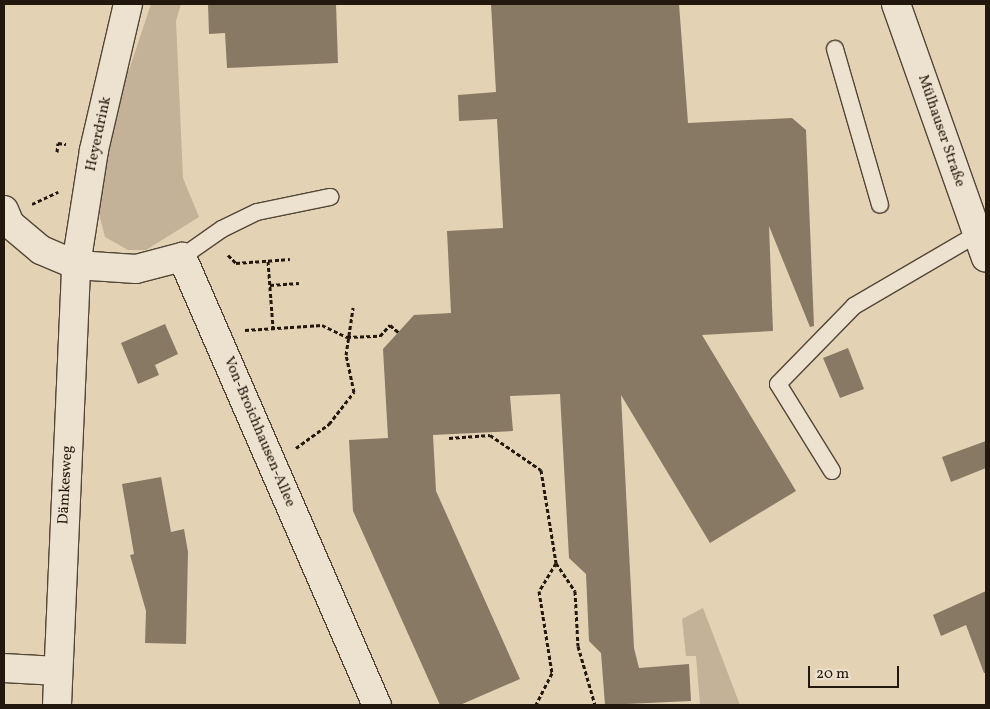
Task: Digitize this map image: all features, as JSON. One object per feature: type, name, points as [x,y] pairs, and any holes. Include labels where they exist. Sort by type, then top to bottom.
[{"type":"street","name":"Heyerdrink","points":[[76,265],[90,176],[128,4]]},
{"type":"street","name":"Mülhauser Straße","points":[[896,4],[983,241]]},
{"type":"street","points":[[6,213],[41,250],[76,265],[136,269],[192,250]]},
{"type":"street","name":"Von-Broichhausen-Allee","points":[[192,250],[220,342],[377,705]]},
{"type":"street","name":"Dämkesweg","points":[[57,705],[76,265]]},
{"type":"street","points":[[4,668],[58,671]]},
{"type":"lane","points":[[835,49],[880,205]]},
{"type":"lane","points":[[192,250],[257,212],[330,197]]},
{"type":"lane","points":[[832,471],[778,384],[854,306],[983,241]]},
{"type":"path","points":[[6,213],[90,176]]},
{"type":"path","points":[[192,250],[236,258],[236,263],[290,259]]},
{"type":"path","points":[[268,261],[273,328]]},
{"type":"path","points":[[270,285],[299,283]]},
{"type":"path","points":[[271,461],[306,444],[349,403],[354,380],[347,337],[353,308]]},
{"type":"path","points":[[220,342],[245,330],[322,325],[347,337],[380,336],[390,325],[398,332]]},
{"type":"path","points":[[449,438],[490,435],[541,470],[556,563],[575,591],[578,646],[595,705]]},
{"type":"path","points":[[536,705],[552,673],[539,591],[556,563]]},
{"type":"shaded area","points":[[151,4],[181,4],[176,21],[183,178],[199,217],[146,250],[128,250],[105,237],[98,210],[123,68],[129,70]]},
{"type":"shaded area","points":[[703,608],[740,705],[700,705],[696,656],[686,656],[682,619]]},
{"type":"building","points":[[208,4],[336,4],[338,63],[227,68],[225,33],[209,34]]},
{"type":"building","points":[[491,4],[679,4],[688,123],[792,118],[806,130],[814,326],[810,327],[769,226],[773,331],[702,335],[796,491],[710,543],[621,395],[634,648],[639,668],[689,664],[691,701],[605,705],[601,653],[589,641],[586,574],[569,558],[560,394],[510,396],[513,431],[433,435],[436,491],[520,679],[460,705],[440,705],[353,511],[349,440],[388,438],[383,349],[414,315],[451,313],[447,231],[503,228],[497,119],[459,121],[458,95],[496,92]]},
{"type":"building","points":[[165,324],[178,354],[155,365],[159,375],[138,384],[121,343]]},
{"type":"building","points":[[848,348],[864,389],[840,398],[823,358]]},
{"type":"building","points":[[986,441],[986,468],[951,482],[942,457]]},
{"type":"building","points":[[161,477],[171,532],[184,529],[188,552],[186,644],[145,643],[146,611],[130,555],[134,554],[122,484]]},
{"type":"building","points":[[986,591],[986,673],[984,673],[966,625],[941,636],[933,615]]}]
